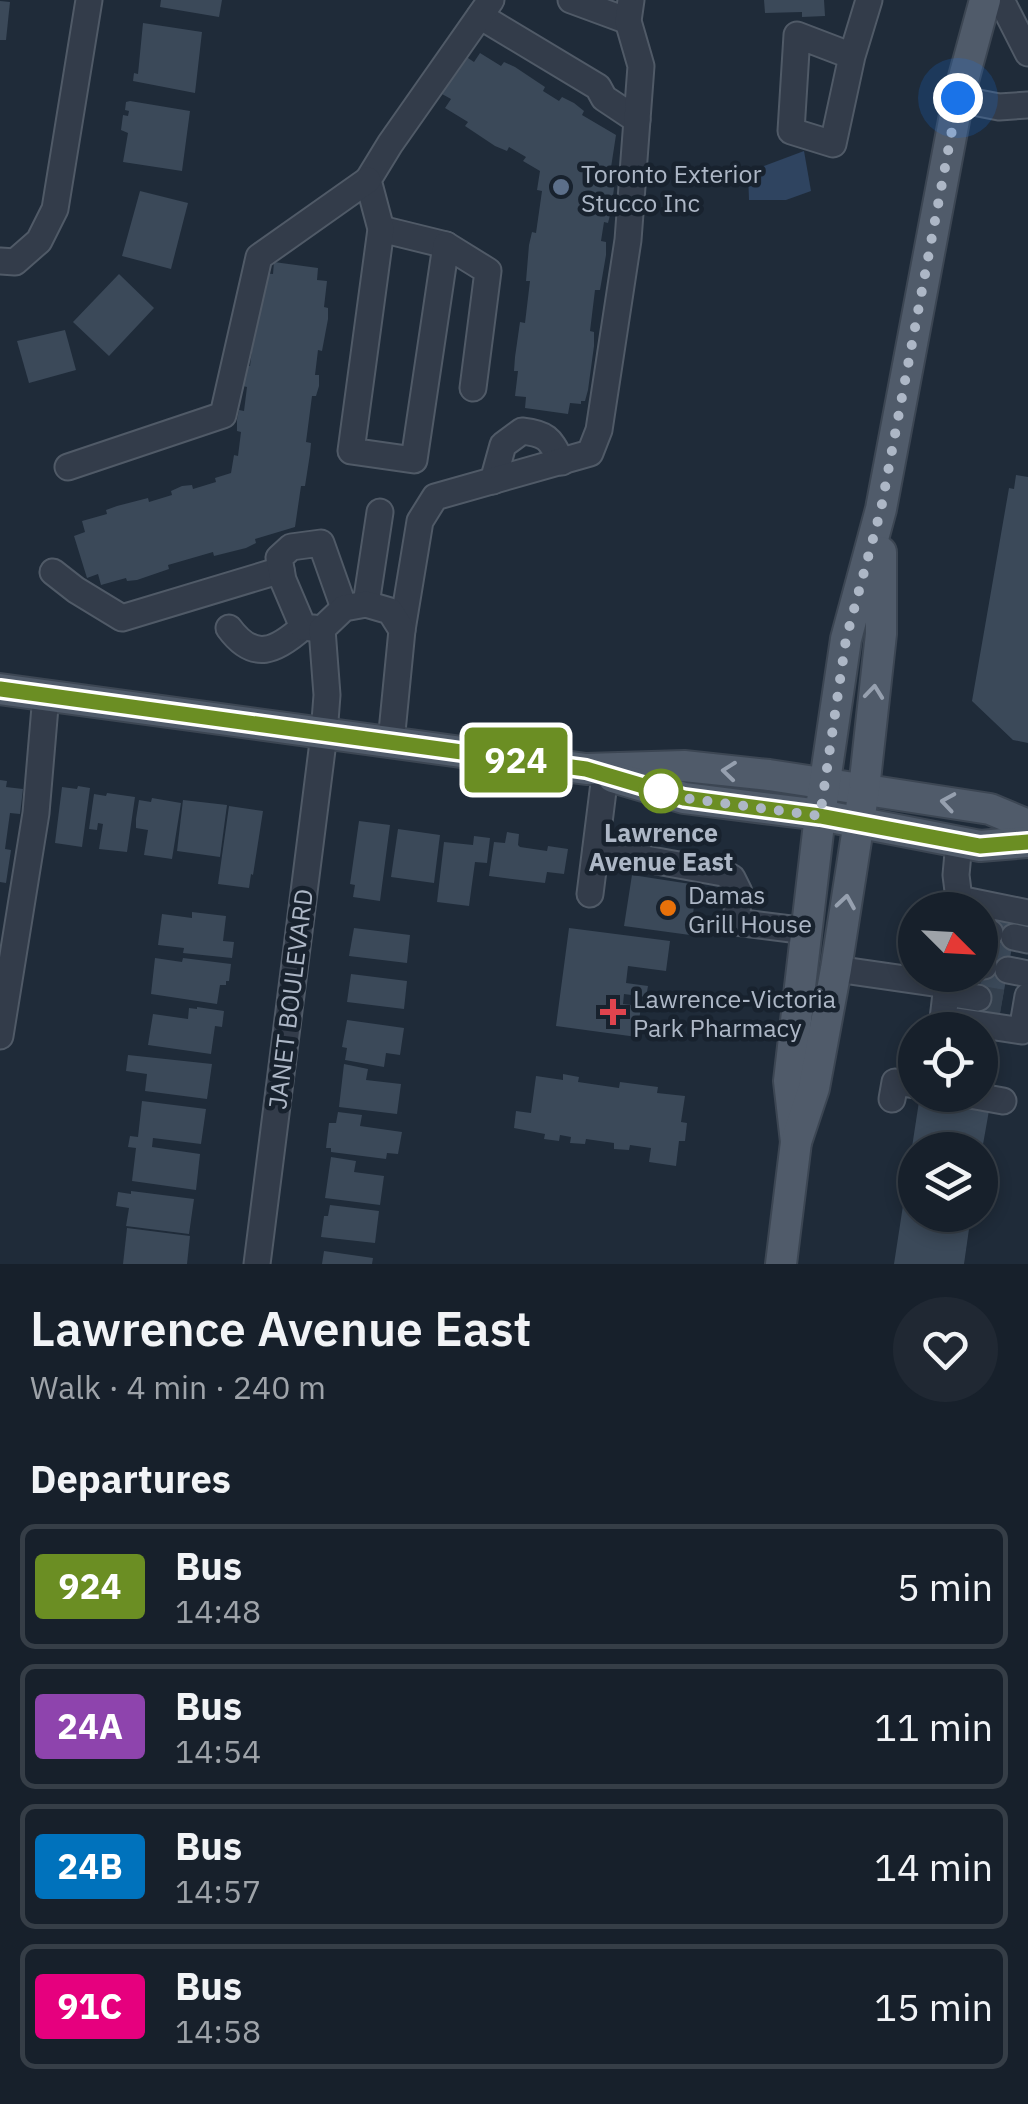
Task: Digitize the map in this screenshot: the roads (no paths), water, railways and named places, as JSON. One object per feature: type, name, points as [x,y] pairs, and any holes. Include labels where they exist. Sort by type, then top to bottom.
[{"type":"main road","points":[[796,1142],[789,1081],[820,816],[846,639],[881,509],[958,98],[985,0]]},
{"type":"main road","points":[[782,1264],[796,1142],[814,1088],[864,789],[881,634],[881,509]]},
{"type":"main road","points":[[0,689],[596,772],[684,798],[859,822],[980,846],[1028,842]]},
{"type":"main road","points":[[596,772],[684,766],[826,782],[990,808],[1028,825]]},
{"type":"street","points":[[8,262],[39,242],[55,209],[89,0]]},
{"type":"street","points":[[391,742],[402,630],[420,521],[435,497],[590,453],[599,430],[628,240],[642,66],[629,10],[570,0]]},
{"type":"street","points":[[852,56],[869,0]]},
{"type":"street","points":[[1002,0],[1028,53]]},
{"type":"street","points":[[68,467],[223,416],[258,257],[368,180],[486,8],[638,120]]},
{"type":"street","points":[[958,98],[999,107],[1028,106]]},
{"type":"street","points":[[368,180],[380,229],[351,451],[414,460],[446,245]]},
{"type":"street","points":[[380,229],[446,245],[488,272],[472,388]]},
{"type":"street","points":[[493,481],[503,446],[522,431],[540,433],[550,439],[562,462]]},
{"type":"street","points":[[355,606],[380,512]]},
{"type":"street","points":[[53,572],[122,618],[281,570],[279,558],[291,548],[321,542],[355,606]]},
{"type":"street","name":"JANET BOULEVARD","points":[[257,1264],[327,695],[313,628],[283,580],[281,570]]},
{"type":"street","points":[[229,628],[240,643],[261,650],[283,645],[355,606],[390,611],[402,630]]},
{"type":"street","points":[[0,1036],[36,813],[46,695]]},
{"type":"street","points":[[590,894],[596,850],[596,772]]},
{"type":"street","points":[[957,892],[959,842]]},
{"type":"street","points":[[596,850],[724,873],[732,878],[739,892],[736,922],[807,931]]},
{"type":"street","points":[[998,910],[1028,914]]},
{"type":"street","points":[[836,968],[898,977]]},
{"type":"street","points":[[946,992],[942,1020],[1022,1031],[1009,1000],[978,992]]},
{"type":"street","points":[[892,1099],[894,1082],[898,1083]]},
{"type":"street","points":[[998,1100],[1003,1101]]},
{"type":"water","points":[[804,151],[811,191],[786,200],[749,200],[748,172]]},
{"type":"tunnel","points":[[978,998],[1002,1002]]},
{"type":"place","name":"Toronto Exterior Stucco Inc","points":[[561,187]]},
{"type":"place","name":"Lawrence Avenue East","points":[[661,791]]},
{"type":"place","name":"Damas Grill House","points":[[668,908]]},
{"type":"place","name":"Lawrence-Victoria Park Pharmacy","points":[[613,1012]]}]
